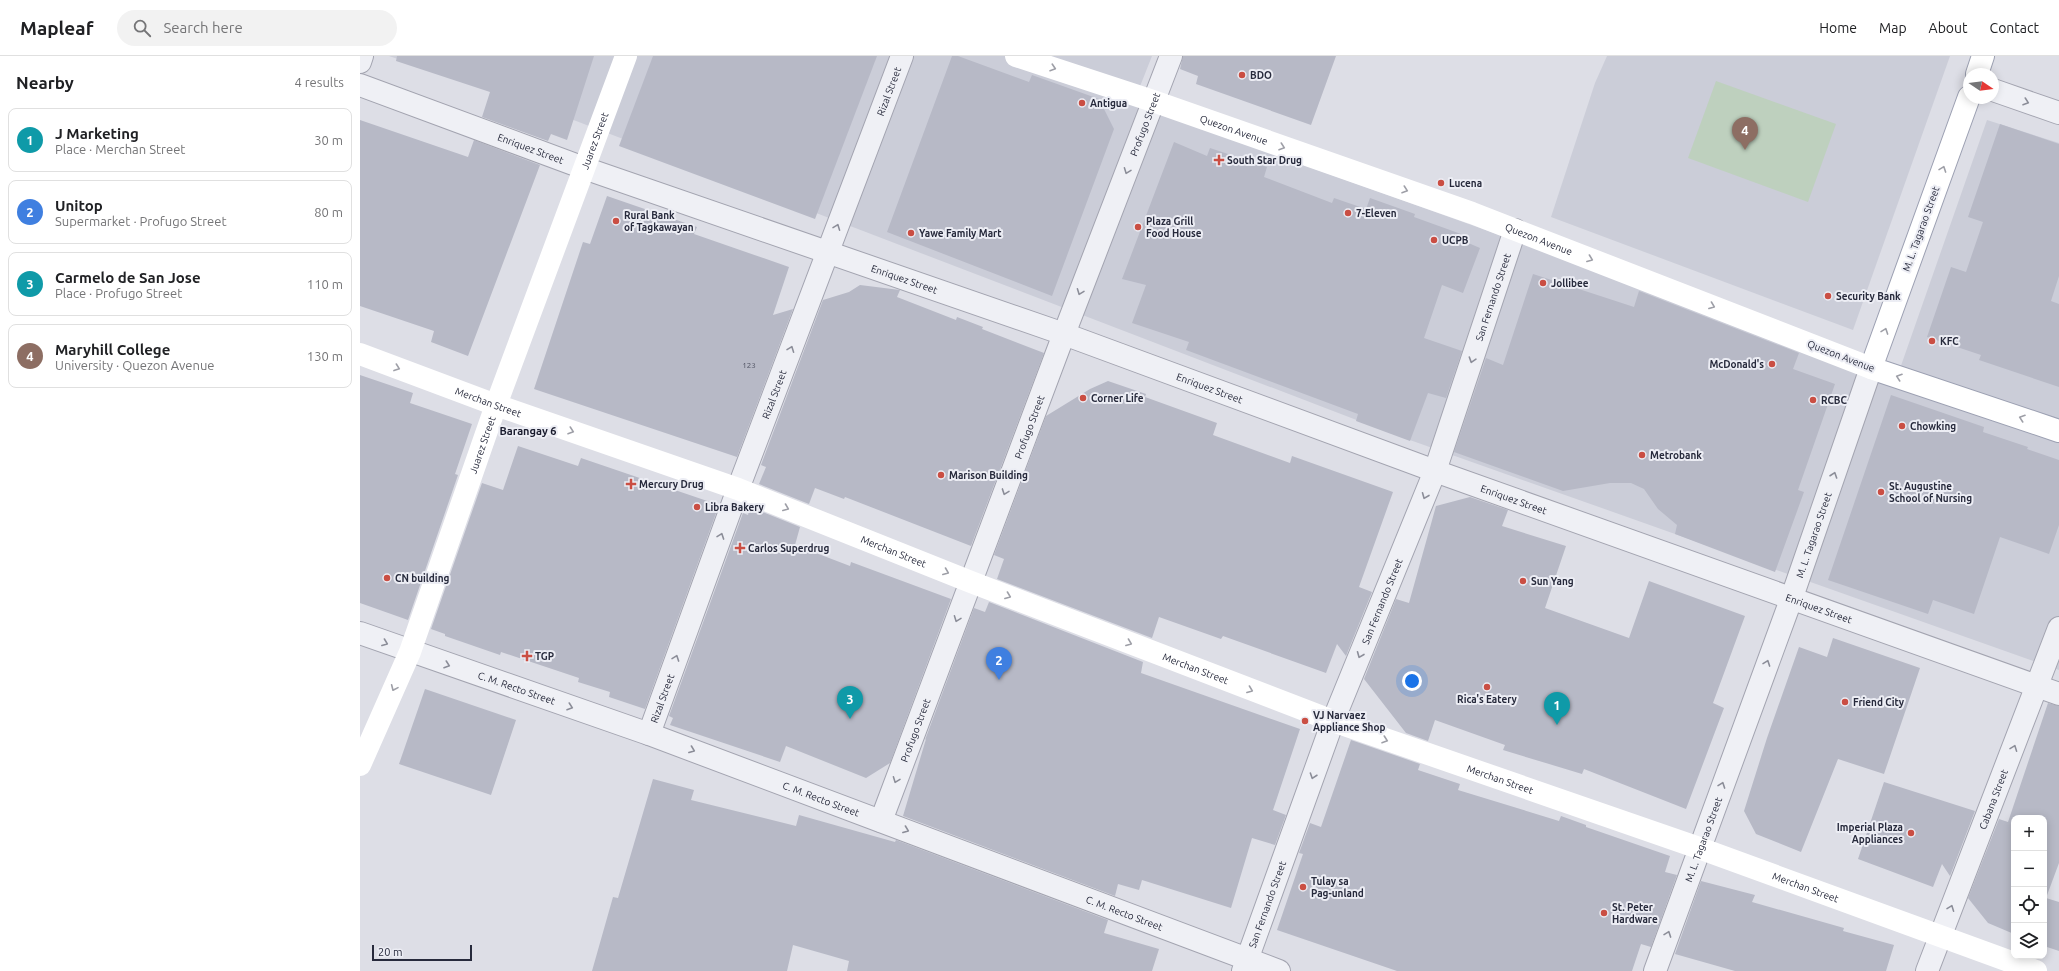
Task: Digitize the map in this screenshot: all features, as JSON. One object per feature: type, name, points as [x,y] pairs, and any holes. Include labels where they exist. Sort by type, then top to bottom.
[{"type":"main road","name":"Juarez Street","points":[[360,765],[410,652],[496,405],[626,56]]},
{"type":"main road","name":"Quezon Avenue","points":[[1016,56],[1153,101],[1515,230],[1871,368],[2059,431]]},
{"type":"main road","points":[[1979,68],[1983,56]]},
{"type":"main road","name":"M. L. Tagarao Street","points":[[1871,368],[1966,104]]},
{"type":"main road","name":"Merchan Street","points":[[360,354],[496,405],[738,489],[971,582],[1333,721],[1699,848],[2036,971]]},
{"type":"street","points":[[360,62],[362,56]]},
{"type":"street","name":"Rizal Street","points":[[649,734],[738,489],[902,56]]},
{"type":"street","name":"Profugo Street","points":[[881,821],[1064,334],[1171,56]]},
{"type":"street","name":"Enriquez Street","points":[[360,85],[584,168],[827,254],[1064,334],[1435,472],[1792,597],[2059,694]]},
{"type":"street","points":[[1999,92],[2059,113]]},
{"type":"street","name":"San Fernando Street","points":[[1246,966],[1333,721],[1435,472],[1515,230]]},
{"type":"street","name":"M. L. Tagarao Street","points":[[1654,971],[1792,597],[1871,368]]},
{"type":"street","name":"Cabana Street","points":[[1927,971],[2038,686],[2059,628]]},
{"type":"street","name":"C. M. Recto Street","points":[[360,633],[410,652],[649,734],[881,821],[1246,966],[1279,971]]},
{"type":"shaded area","points":[[389,56],[1152,56],[1133,104],[1871,368],[1896,380],[1987,120],[2059,143],[2059,670],[1393,434],[537,106]]},
{"type":"shaded area","points":[[1607,56],[1950,56],[1853,330],[1551,217],[1595,83]]},
{"type":"green space","points":[[1716,81],[1836,124],[1808,202],[1688,158]]},
{"type":"building","points":[[397,56],[594,56],[567,140],[551,134],[548,141],[482,117],[490,92],[396,61]]},
{"type":"building","points":[[653,56],[877,56],[815,219],[619,146]]},
{"type":"building","points":[[952,56],[958,56],[1029,82],[1032,75],[1099,99],[1114,129],[1052,296],[887,232]]},
{"type":"building","points":[[1183,56],[1336,56],[1311,125],[1196,84],[1198,76],[1180,69]]},
{"type":"building","points":[[360,120],[468,157],[474,140],[540,165],[468,356],[431,342],[434,331],[360,306]]},
{"type":"building","points":[[2000,124],[2059,144],[2059,276],[2051,301],[2059,304],[2059,387],[1979,360],[1981,355],[1927,337],[1951,267],[1966,272],[1983,222],[1968,217]]},
{"type":"building","points":[[1174,142],[1207,156],[1210,148],[1267,167],[1264,177],[1332,203],[1334,198],[1366,209],[1370,198],[1415,214],[1414,217],[1461,234],[1459,239],[1480,248],[1463,293],[1442,285],[1424,338],[1462,351],[1446,398],[1428,393],[1410,441],[1356,421],[1358,414],[1186,350],[1189,342],[1132,323],[1146,285],[1122,279]]},
{"type":"building","points":[[607,196],[697,227],[694,234],[789,267],[773,315],[793,309],[737,457],[534,389],[583,242],[590,244]]},
{"type":"building","points":[[1533,274],[1634,307],[1639,291],[1799,353],[1793,369],[1835,384],[1798,490],[1804,492],[1775,572],[1675,534],[1677,525],[1658,509],[1644,489],[1631,483],[1610,483],[1563,491],[1454,452],[1486,358],[1503,365]]},
{"type":"building","points":[[860,285],[900,290],[897,297],[956,320],[957,317],[983,327],[982,329],[1044,353],[971,546],[845,497],[844,499],[815,488],[809,504],[759,484],[766,467],[761,465],[823,300],[849,292]]},
{"type":"building","points":[[360,375],[413,393],[410,403],[472,424],[455,474],[458,475],[408,620],[360,603]]},
{"type":"building","points":[[1108,381],[1146,394],[1145,397],[1217,423],[1213,435],[1290,463],[1292,456],[1393,492],[1359,587],[1372,592],[1346,656],[1337,644],[1326,673],[1223,636],[1221,639],[1159,617],[1152,638],[997,579],[1004,559],[994,555],[1046,416],[1090,389]]},
{"type":"building","points":[[1891,395],[1984,427],[1983,432],[2028,447],[2027,449],[2059,460],[2059,525],[2049,554],[2000,537],[1974,614],[1933,600],[1928,614],[1828,580]]},
{"type":"building","points":[[518,446],[578,466],[581,458],[719,505],[645,709],[609,697],[610,692],[578,682],[579,678],[501,652],[500,655],[445,636],[445,634],[431,629],[482,483],[503,490]]},
{"type":"building","points":[[1470,497],[1508,510],[1502,526],[1566,546],[1545,608],[1629,638],[1649,581],[1745,616],[1713,703],[1724,708],[1686,809],[1584,769],[1582,774],[1503,750],[1505,745],[1435,720],[1428,741],[1406,733],[1364,679],[1396,599],[1409,603],[1436,506]]},
{"type":"building","points":[[750,507],[800,527],[795,545],[850,566],[851,562],[951,599],[890,763],[866,778],[786,746],[780,762],[670,725],[673,718],[669,716],[743,513],[748,515]]},
{"type":"building","points":[[989,602],[1143,662],[1141,673],[1300,729],[1273,810],[1286,815],[1275,845],[1252,838],[1231,908],[1142,880],[1139,890],[1118,884],[1115,896],[903,816],[926,739],[925,740],[974,608],[985,612]]},
{"type":"building","name":"Friend City","points":[[1833,638],[1920,668],[1884,774],[1838,759],[1801,852],[1756,834],[1744,811],[1767,738],[1799,647],[1827,657]]},
{"type":"building","points":[[425,689],[516,720],[491,795],[399,764]]},
{"type":"building","points":[[2048,703],[2059,706],[2059,863],[2047,895],[2047,815],[2011,815],[2011,933],[1988,923],[1968,898],[1999,819],[2008,822]]},
{"type":"building","points":[[1351,740],[1420,764],[1418,770],[1460,784],[1458,790],[1559,821],[1561,816],[1586,825],[1586,827],[1670,856],[1665,872],[1677,875],[1651,947],[1641,944],[1632,971],[1397,971],[1277,930],[1303,854],[1299,853],[1310,823],[1321,827]]},
{"type":"building","points":[[653,779],[694,790],[691,800],[796,826],[799,815],[895,842],[896,840],[1108,920],[1104,933],[1159,949],[1152,971],[847,971],[849,961],[793,945],[787,971],[592,971],[613,897],[618,898]]},
{"type":"building","name":"Imperial Plaza Appliances","points":[[1884,782],[1975,811],[1950,876],[1942,864],[1933,887],[1858,859]]},
{"type":"building","points":[[1701,881],[1755,895],[1752,902],[1844,928],[1843,931],[1894,945],[1886,971],[1735,971],[1675,954]]},
{"type":"building","points":[[2047,898],[2059,902],[2059,951],[2047,947]]},
{"type":"place","name":"BDO","points":[[1242,75]]},
{"type":"place","name":"Antigua","points":[[1082,103]]},
{"type":"place","name":"Maryhill College","points":[[1745,150]]},
{"type":"place","name":"South Star Drug","points":[[1219,160]]},
{"type":"place","name":"Lucena","points":[[1441,183]]},
{"type":"place","name":"7-Eleven","points":[[1348,213]]},
{"type":"place","name":"Rural Bank of Tagkawayan","points":[[616,221]]},
{"type":"place","name":"Plaza Grill Food House","points":[[1138,227]]},
{"type":"place","name":"Yawe Family Mart","points":[[911,233]]},
{"type":"place","name":"UCPB","points":[[1434,240]]},
{"type":"place","name":"Jollibee","points":[[1543,283]]},
{"type":"place","name":"Security Bank","points":[[1828,296]]},
{"type":"place","name":"KFC","points":[[1932,341]]},
{"type":"place","name":"McDonald's","points":[[1772,364]]},
{"type":"place","name":"Corner Life","points":[[1083,398]]},
{"type":"place","name":"RCBC","points":[[1813,400]]},
{"type":"place","name":"Chowking","points":[[1902,426]]},
{"type":"place","name":"Metrobank","points":[[1642,455]]},
{"type":"place","name":"Marison Building","points":[[941,475]]},
{"type":"place","name":"Mercury Drug","points":[[631,484]]},
{"type":"place","name":"St. Augustine School of Nursing","points":[[1881,492]]},
{"type":"place","name":"Libra Bakery","points":[[697,507]]},
{"type":"place","name":"Carlos Superdrug","points":[[740,548]]},
{"type":"place","name":"CN building","points":[[387,578]]},
{"type":"place","name":"Sun Yang","points":[[1523,581]]},
{"type":"place","name":"TGP","points":[[527,656]]},
{"type":"place","name":"Unitop","points":[[999,680]]},
{"type":"place","name":"Rica's Eatery","points":[[1487,687]]},
{"type":"place","name":"Friend City","points":[[1845,702]]},
{"type":"place","name":"Carmelo de San Jose","points":[[850,719]]},
{"type":"place","name":"VJ Narvaez Appliance Shop","points":[[1305,721]]},
{"type":"place","name":"J Marketing","points":[[1557,725]]},
{"type":"place","name":"Imperial Plaza Appliances","points":[[1911,833]]},
{"type":"place","name":"Tulay sa Pag-unland","points":[[1303,887]]},
{"type":"place","name":"St. Peter Hardware","points":[[1604,913]]},
{"type":"district","name":"Barangay 6","points":[[528,431]]}]
